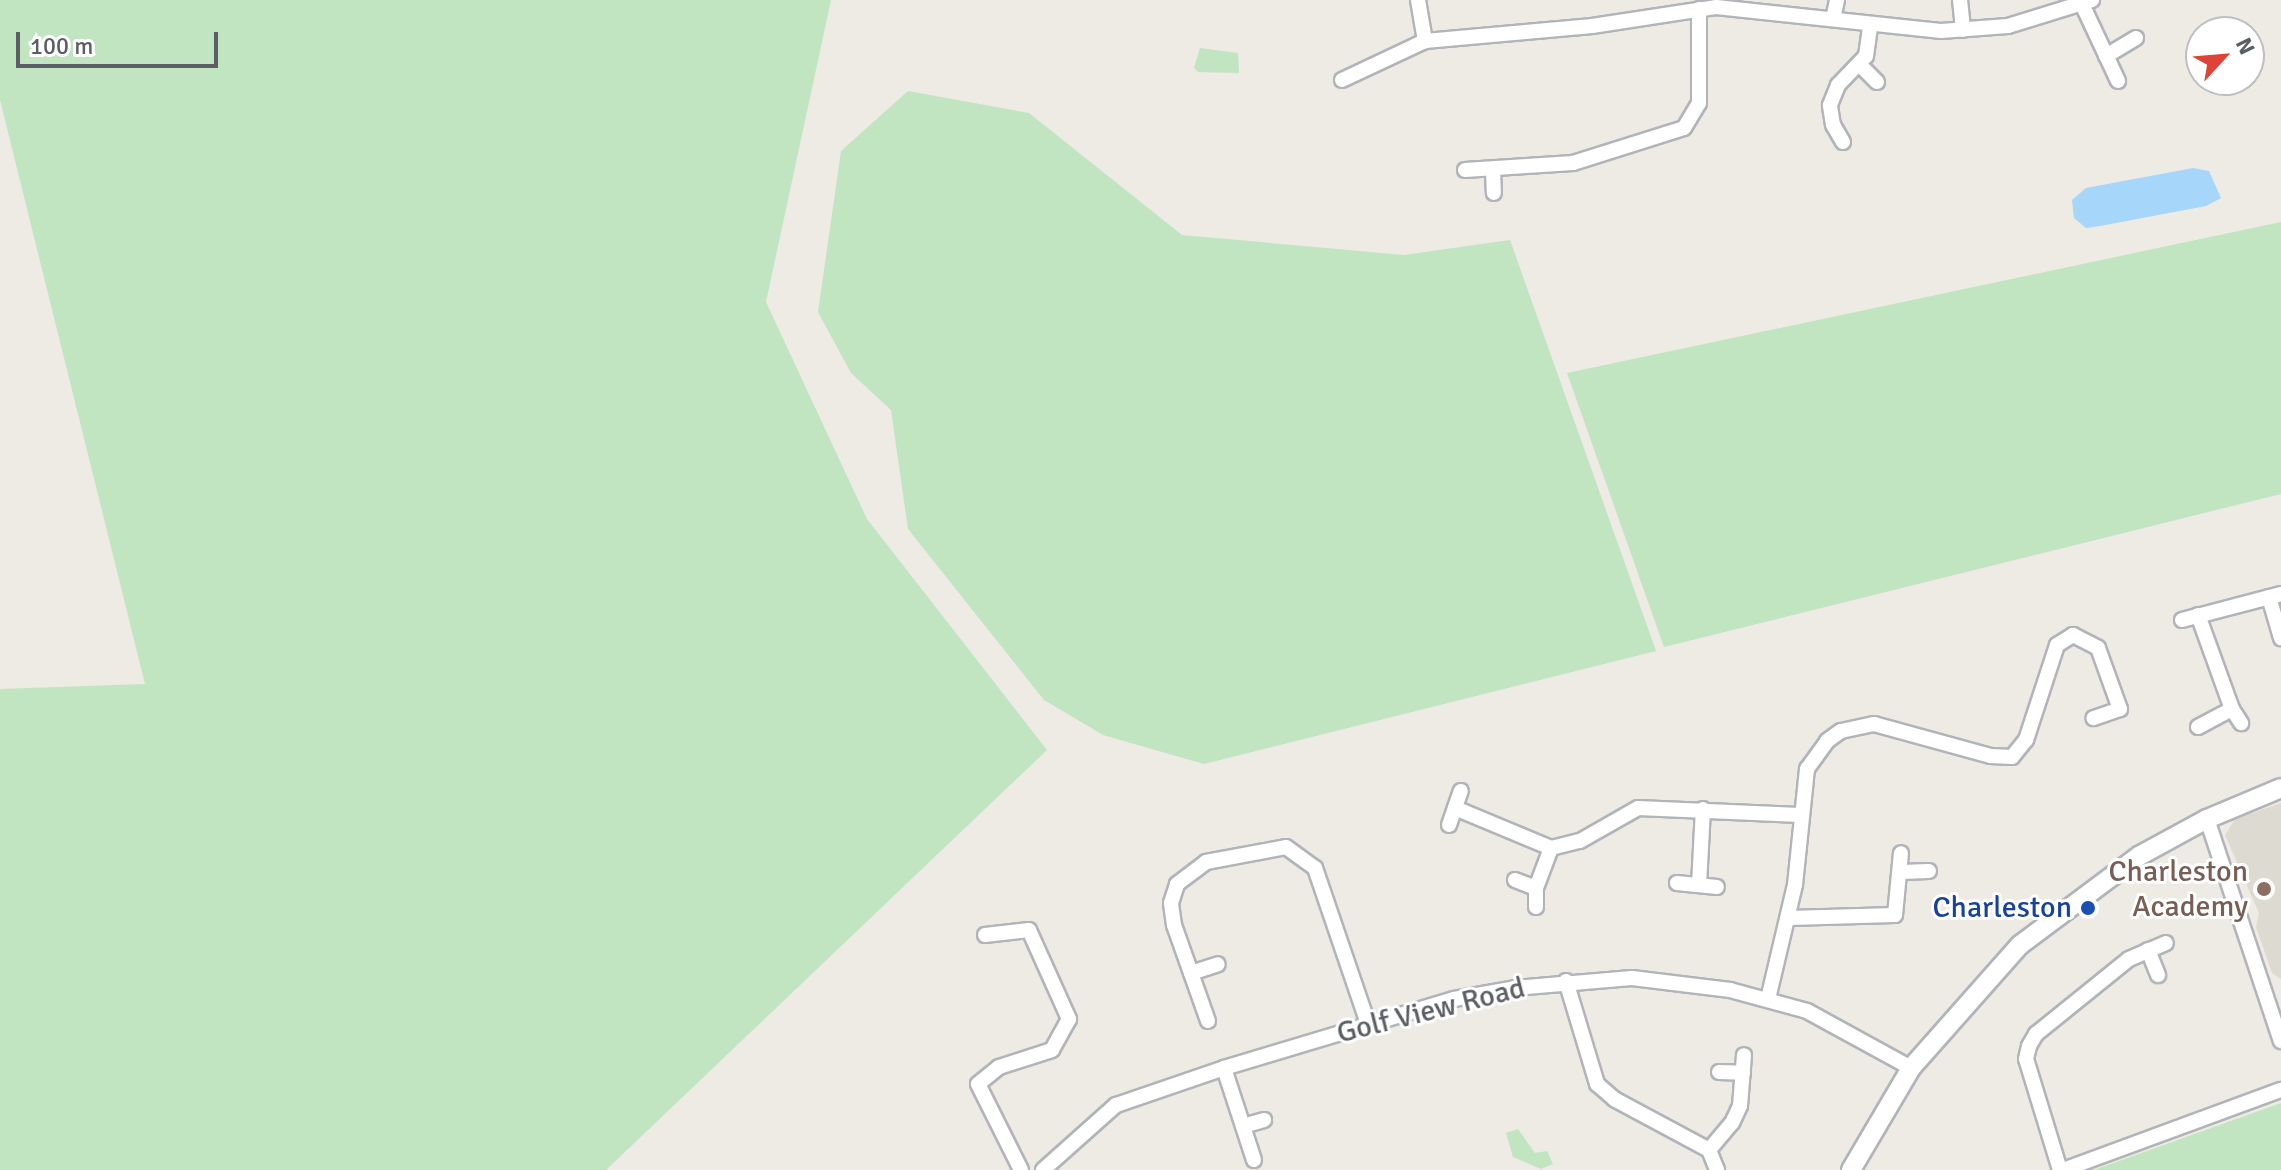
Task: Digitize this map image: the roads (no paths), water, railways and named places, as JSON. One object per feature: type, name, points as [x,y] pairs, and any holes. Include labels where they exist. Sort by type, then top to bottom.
[{"type":"street","points":[[1418,0],[1425,41]]},
{"type":"street","points":[[1833,19],[1837,0]]},
{"type":"street","points":[[1960,0],[1963,30]]},
{"type":"street","points":[[1342,80],[1425,41],[1699,9],[1755,8],[1870,27],[1963,30],[2008,26],[2087,2],[2118,81]]},
{"type":"street","points":[[1465,170],[1573,163],[1684,128],[1699,103],[1699,9]]},
{"type":"street","points":[[1843,142],[1833,125],[1830,105],[1838,85],[1860,65],[1870,27]]},
{"type":"street","points":[[2106,56],[2136,38]]},
{"type":"street","points":[[1860,65],[1877,82]]},
{"type":"street","points":[[1493,169],[1494,193]]},
{"type":"street","points":[[2182,620],[2275,596],[2281,638]]},
{"type":"street","points":[[2198,615],[2232,709],[2241,723]]},
{"type":"street","points":[[1768,999],[1789,918],[1807,769],[1827,741],[1857,725],[1883,726],[1991,756],[2012,757],[2026,740],[2051,656],[2073,635],[2098,648],[2125,724]]},
{"type":"street","points":[[2094,718],[2120,709]]},
{"type":"street","points":[[2198,727],[2232,709]]},
{"type":"street","points":[[1851,1170],[1911,1068],[2020,945],[2121,867],[2207,819],[2281,788]]},
{"type":"street","points":[[1449,825],[1461,791]]},
{"type":"street","points":[[1455,808],[1551,848],[1580,841],[1638,808],[1800,815]]},
{"type":"street","points":[[1699,885],[1703,809]]},
{"type":"street","points":[[2207,819],[2281,1041]]},
{"type":"street","points":[[1208,1021],[1174,925],[1177,884],[1206,862],[1286,847],[1315,868],[1368,1024]]},
{"type":"street","points":[[1536,907],[1536,888],[1551,848]]},
{"type":"street","points":[[1789,918],[1890,918],[1899,911],[1901,853]]},
{"type":"street","points":[[1901,872],[1929,871]]},
{"type":"street","points":[[1515,880],[1536,888]]},
{"type":"street","points":[[1677,883],[1717,887]]},
{"type":"street","points":[[985,935],[1029,930],[1069,1019],[1052,1050],[999,1067],[978,1084],[1021,1170]]},
{"type":"street","points":[[2166,943],[2148,950],[2094,987],[2036,1034],[2029,1046],[2028,1067],[2062,1170],[2281,1090]]},
{"type":"street","points":[[2148,950],[2158,975]]},
{"type":"street","points":[[1191,973],[1218,964]]},
{"type":"street","name":"Golf View Road","points":[[1043,1170],[1116,1105],[1224,1068],[1454,999],[1566,981],[1663,979],[1768,999],[1835,1023],[1911,1068]]},
{"type":"street","points":[[1566,981],[1592,1073],[1605,1094],[1709,1150],[1717,1170]]},
{"type":"street","points":[[1709,1150],[1732,1123],[1744,1055]]},
{"type":"street","points":[[1224,1068],[1254,1160]]},
{"type":"street","points":[[1719,1072],[1743,1073]]},
{"type":"street","points":[[1243,1126],[1264,1120]]},
{"type":"water","points":[[2193,168],[2209,171],[2221,198],[2206,206],[2086,228],[2074,218],[2072,200],[2086,188]]},
{"type":"place","name":"Charleston Academy","points":[[2264,889]]},
{"type":"place","name":"Charleston","points":[[2088,908]]}]
